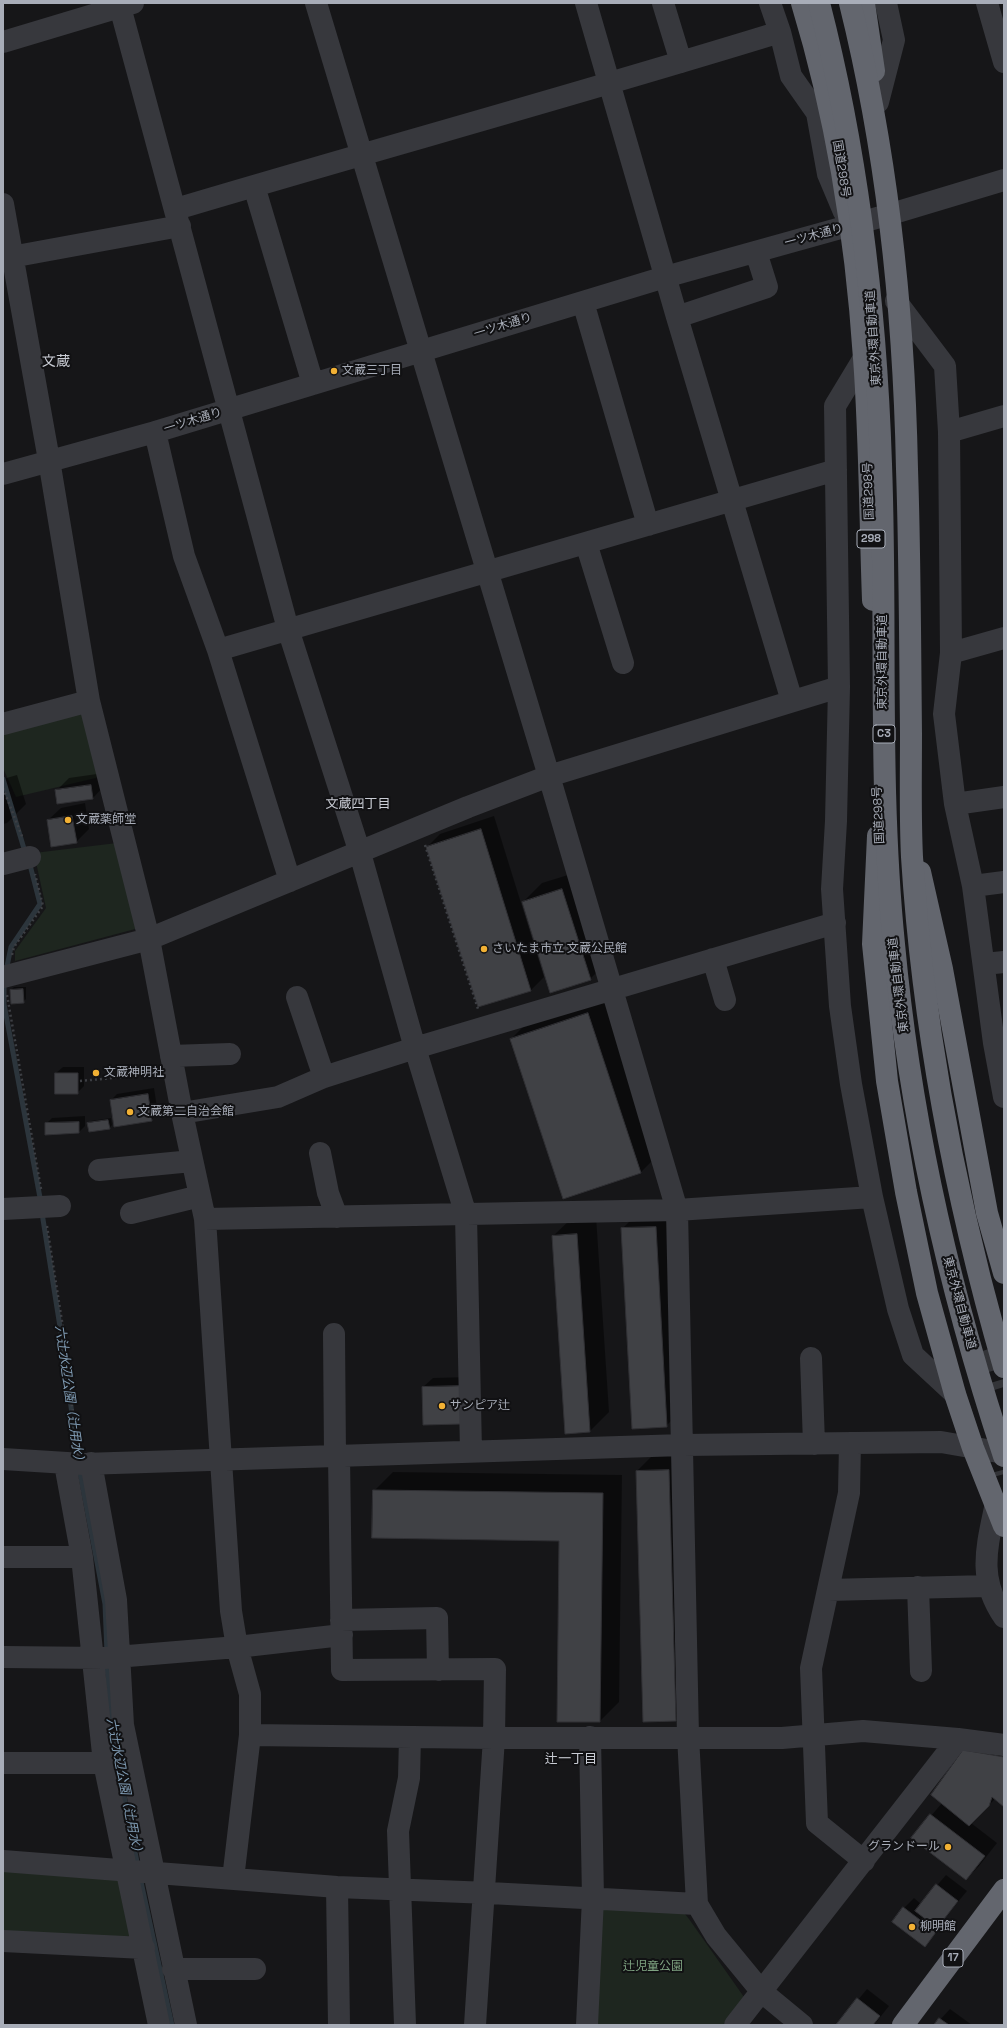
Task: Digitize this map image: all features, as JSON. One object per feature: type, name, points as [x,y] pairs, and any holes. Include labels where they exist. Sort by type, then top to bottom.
[{"type":"highway","name":"国道298号","points":[[802,3],[833,123],[850,226],[864,358],[879,823],[885,910],[907,1080]]},
{"type":"highway","name":"東京外環自動車道","points":[[819,3],[853,159],[870,279],[877,366],[882,467],[884,732],[888,856],[893,942],[903,1028],[926,1164],[946,1257],[969,1343],[1004,1456]]},
{"type":"highway","name":"東京外環自動車道","points":[[850,3],[880,155],[895,274],[904,371],[908,513],[912,854],[928,1023],[941,1099],[972,1250],[1004,1367]]},
{"type":"highway","name":"298","points":[[864,3],[878,102],[891,214],[896,301],[906,816],[909,890],[922,1012],[932,1080]]},
{"type":"highway","points":[[906,816],[942,969],[987,1213],[1004,1273]]},
{"type":"highway","points":[[879,823],[874,944],[887,1081],[906,1192],[927,1293],[955,1394],[973,1448],[1004,1526]]},
{"type":"highway","name":"17","points":[[903,2025],[1004,1890]]},
{"type":"street","points":[[316,3],[486,572],[549,776],[677,1210],[688,1736],[697,1904],[716,1936],[762,1992],[802,2025]]},
{"type":"street","points":[[586,3],[665,277],[792,701]]},
{"type":"street","points":[[663,3],[681,62]]},
{"type":"street","points":[[770,3],[780,32],[791,76],[817,113],[828,174],[850,226]]},
{"type":"street","points":[[878,102],[894,40],[886,3]]},
{"type":"street","points":[[987,3],[1004,62]]},
{"type":"street","points":[[3,42],[124,4],[178,218],[288,629],[360,853],[415,1048],[466,1215],[471,1452]]},
{"type":"street","points":[[11,257],[178,218],[254,186],[361,154],[610,84],[780,32]]},
{"type":"street","name":"一ツ木通り","points":[[3,474],[230,410],[665,277],[850,226],[1004,180]]},
{"type":"street","points":[[254,186],[313,384]]},
{"type":"street","points":[[3,204],[11,257],[49,460],[89,701],[149,939],[172,1064],[205,1219],[226,1558],[237,1647],[250,1694],[250,1735],[234,1879]]},
{"type":"street","points":[[677,317],[767,288],[756,252]]},
{"type":"street","points":[[896,301],[945,366],[949,432],[951,653],[944,714],[955,804],[973,886],[994,963],[1004,1097]]},
{"type":"street","points":[[584,302],[648,525]]},
{"type":"street","points":[[864,358],[835,406],[839,687],[836,821],[832,889],[840,1006],[851,1084],[872,1197],[898,1309],[913,1355],[955,1394]]},
{"type":"street","points":[[949,432],[1004,416]]},
{"type":"street","points":[[155,432],[184,556],[218,650],[290,881]]},
{"type":"street","points":[[218,650],[836,470]]},
{"type":"street","points":[[586,543],[623,663]]},
{"type":"street","points":[[951,653],[1004,638]]},
{"type":"street","points":[[3,977],[149,939],[549,776],[839,687]]},
{"type":"street","points":[[3,724],[89,701]]},
{"type":"street","points":[[955,804],[1004,796]]},
{"type":"street","points":[[3,864],[30,856]]},
{"type":"street","points":[[973,886],[1004,882]]},
{"type":"street","points":[[182,1114],[278,1096],[324,1077],[415,1048],[834,923]]},
{"type":"street","points":[[713,959],[725,1000]]},
{"type":"street","points":[[297,997],[324,1077]]},
{"type":"street","points":[[172,1064],[230,1054]]},
{"type":"street","points":[[320,1153],[328,1192],[337,1217]]},
{"type":"street","points":[[99,1170],[192,1161]]},
{"type":"street","points":[[131,1213],[200,1196]]},
{"type":"street","points":[[205,1219],[677,1210],[872,1197]]},
{"type":"street","points":[[3,1209],[60,1206]]},
{"type":"street","points":[[334,1334],[342,1670],[495,1669],[494,1738],[475,2025]]},
{"type":"street","points":[[811,1358],[814,1444]]},
{"type":"street","points":[[3,1459],[78,1464],[683,1445],[941,1442],[1004,1453]]},
{"type":"street","points":[[850,1443],[849,1493],[811,1668],[817,1823],[864,1861]]},
{"type":"street","points":[[78,1464],[82,1557],[123,1725],[141,1871],[144,1948],[159,2025]]},
{"type":"street","points":[[78,1464],[116,1600],[107,1657],[104,1763],[173,1969],[186,2025]]},
{"type":"street","points":[[996,1503],[985,1559],[988,1586],[1004,1618]]},
{"type":"street","points":[[3,1556],[82,1557]]},
{"type":"street","points":[[828,1590],[988,1586]]},
{"type":"street","points":[[918,1587],[921,1671]]},
{"type":"street","points":[[3,1657],[107,1657],[237,1647],[342,1628],[437,1618],[438,1670]]},
{"type":"street","points":[[250,1735],[494,1738],[688,1736],[782,1738],[863,1730],[1004,1745]]},
{"type":"street","points":[[405,2025],[398,1831],[409,1778],[410,1737]]},
{"type":"street","points":[[587,2025],[593,1898],[590,1737]]},
{"type":"street","points":[[735,2025],[958,1739]]},
{"type":"street","points":[[3,1763],[104,1763]]},
{"type":"street","points":[[3,1861],[337,1888],[484,1892],[697,1904]]},
{"type":"street","points":[[337,1888],[339,2025]]},
{"type":"street","points":[[3,1941],[144,1948]]},
{"type":"street","points":[[173,1969],[255,1969]]},
{"type":"path","points":[[3,788],[30,856]]},
{"type":"path","points":[[420,828],[484,1027]]},
{"type":"path","points":[[14,947],[43,906],[41,896]]},
{"type":"path","points":[[80,1081],[172,1064]]},
{"type":"green space","points":[[82,708],[100,777],[16,797],[3,768],[3,725]]},
{"type":"green space","points":[[117,843],[139,928],[15,961],[15,951],[46,908],[34,853]]},
{"type":"green space","points":[[3,1868],[121,1878],[135,1940],[3,1935]]},
{"type":"green space","name":"辻児童公園","points":[[598,1909],[681,1909],[744,1997],[723,2025],[594,2025]]},
{"type":"building","points":[[91,785],[93,799],[57,804],[55,790]]},
{"type":"building","points":[[72,816],[77,843],[51,847],[47,820]]},
{"type":"building","points":[[481,829],[531,991],[478,1007],[426,847]]},
{"type":"building","points":[[562,889],[591,980],[550,993],[522,902]]},
{"type":"building","points":[[23,989],[24,1003],[11,1004],[10,990]]},
{"type":"building","points":[[588,1013],[641,1173],[563,1199],[510,1039]]},
{"type":"building","points":[[55,1073],[78,1073],[78,1094],[55,1094]]},
{"type":"building","points":[[148,1094],[152,1121],[114,1127],[110,1100]]},
{"type":"building","points":[[108,1120],[110,1129],[89,1132],[87,1123]]},
{"type":"building","points":[[79,1122],[79,1133],[45,1135],[45,1123]]},
{"type":"building","points":[[656,1227],[667,1427],[632,1429],[621,1228]]},
{"type":"building","points":[[577,1234],[590,1432],[565,1434],[552,1236]]},
{"type":"building","name":"サンピア辻","points":[[460,1386],[461,1424],[423,1425],[422,1387]]},
{"type":"building","points":[[669,1470],[676,1721],[643,1722],[636,1471]]},
{"type":"building","points":[[373,1490],[603,1493],[600,1722],[557,1722],[559,1541],[372,1538]]},
{"type":"building","points":[[963,1750],[1004,1757],[1004,1807],[992,1797],[989,1806],[969,1826],[931,1795]]},
{"type":"building","name":"グランドール","points":[[930,1814],[985,1856],[966,1880],[911,1838]]},
{"type":"building","points":[[936,1884],[958,1901],[937,1928],[915,1911]]},
{"type":"building","points":[[903,1907],[936,1932],[925,1947],[892,1922]]},
{"type":"building","points":[[857,1998],[880,2016],[873,2025],[836,2025]]},
{"type":"building","points":[[939,2018],[949,2025],[934,2025]]},
{"type":"waterway","name":"六辻水辺公園（辻用水）","points":[[3,779],[25,852]]},
{"type":"waterway","name":"六辻水辺公園（辻用水）","points":[[6,971],[11,947],[40,904],[29,861]]},
{"type":"waterway","name":"六辻水辺公園（辻用水）","points":[[4,982],[4,1004],[41,1203]]},
{"type":"waterway","name":"六辻水辺公園（辻用水）","points":[[42,1213],[61,1333],[78,1458]]},
{"type":"waterway","name":"六辻水辺公園（辻用水）","points":[[79,1468],[105,1604],[107,1654]]},
{"type":"waterway","name":"六辻水辺公園（辻用水）","points":[[107,1664],[110,1717]]},
{"type":"waterway","name":"六辻水辺公園（辻用水）","points":[[111,1729],[138,1867]]},
{"type":"waterway","name":"六辻水辺公園（辻用水）","points":[[140,1877],[172,2025]]},
{"type":"tunnel","points":[[992,1348],[1004,1387]]},
{"type":"tunnel","points":[[994,1438],[1004,1474]]},
{"type":"place","name":"文蔵三丁目","points":[[334,371]]},
{"type":"place","name":"文蔵薬師堂","points":[[68,820]]},
{"type":"place","name":"さいたま市立 文蔵公民館","points":[[484,949]]},
{"type":"place","name":"文蔵神明社","points":[[96,1073]]},
{"type":"place","name":"文蔵第二自治会館","points":[[130,1112]]},
{"type":"place","name":"サンピア辻","points":[[442,1406]]},
{"type":"place","name":"グランドール","points":[[948,1847]]},
{"type":"place","name":"柳明館","points":[[912,1927]]},
{"type":"district","name":"文蔵","points":[[56,362]]},
{"type":"district","name":"文蔵四丁目","points":[[358,804]]},
{"type":"district","name":"辻一丁目","points":[[571,1759]]}]
